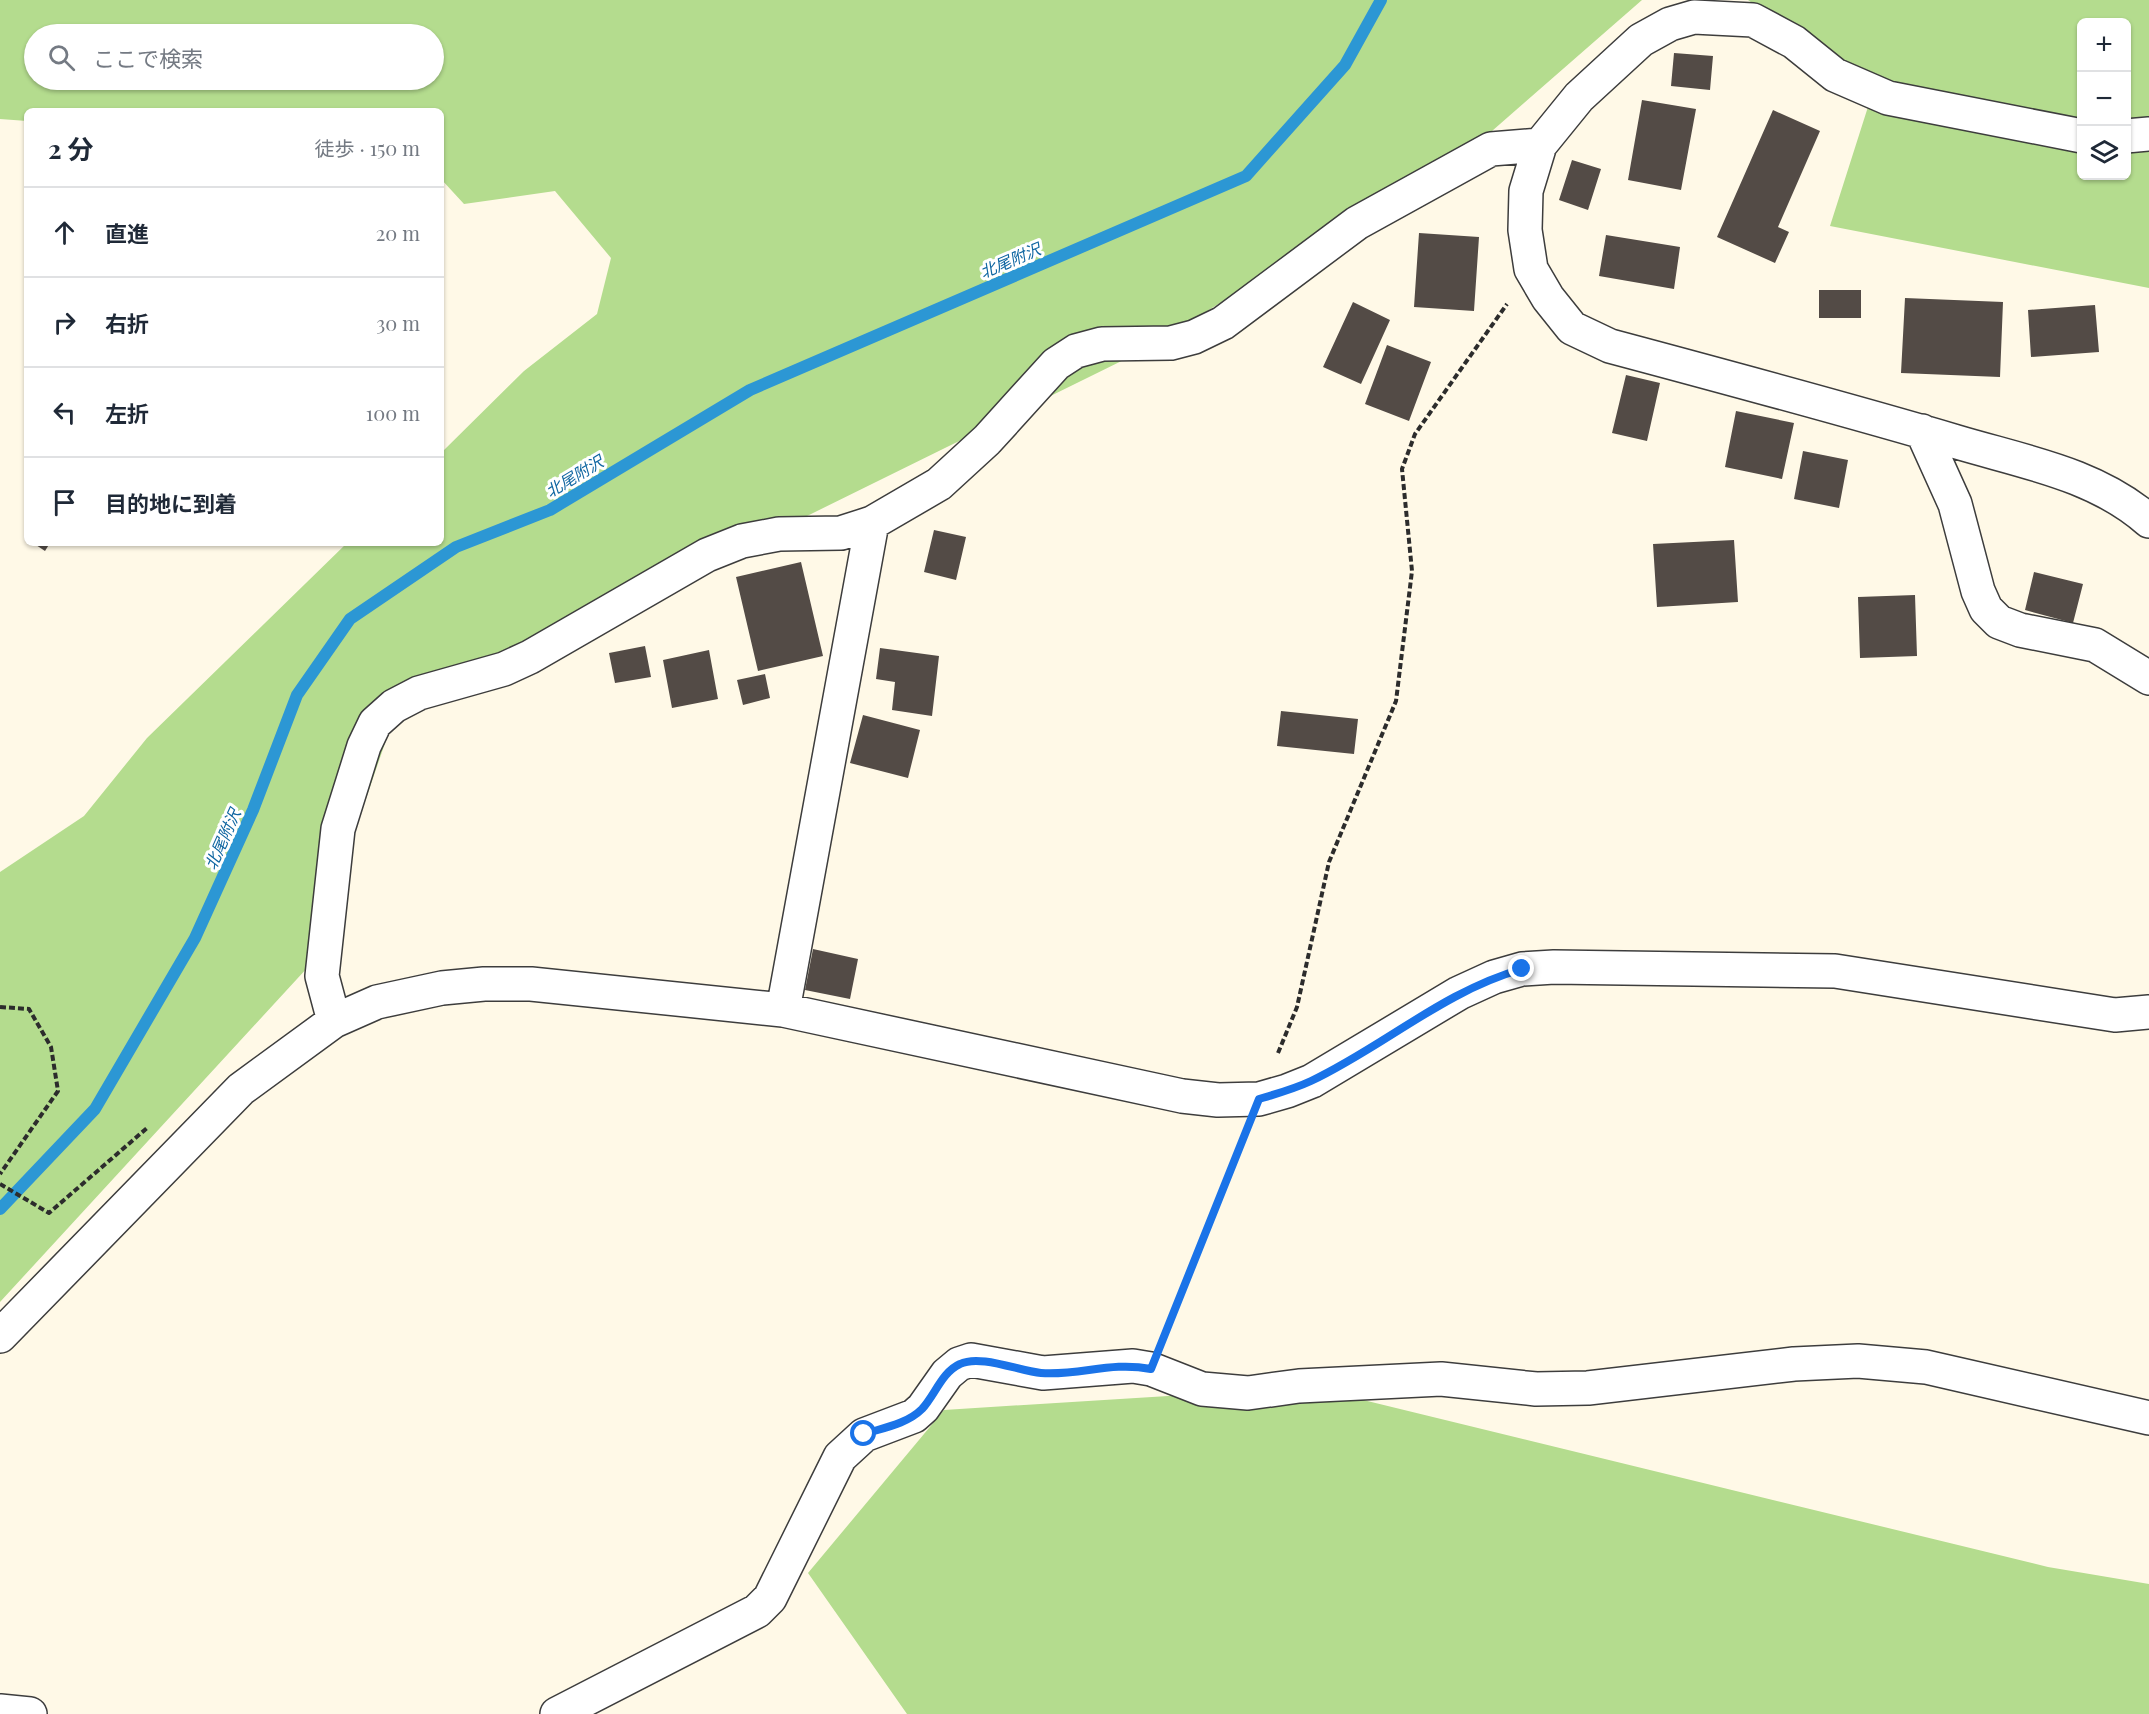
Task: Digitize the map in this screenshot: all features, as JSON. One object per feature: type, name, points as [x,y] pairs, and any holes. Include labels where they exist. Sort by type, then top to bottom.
[{"type":"street","points":[[2077,135],[1888,98],[1835,75],[1794,42],[1753,20],[1694,17],[1670,24],[1641,40],[1579,97],[1540,144],[1526,191],[1525,230],[1532,269],[1548,298],[1572,328],[1610,346],[1922,431],[2090,482],[2128,502],[2149,521]]},
{"type":"street","points":[[2131,136],[2149,134]]},
{"type":"street","points":[[334,1021],[322,976],[338,830],[363,746],[375,723],[394,706],[419,693],[504,669],[530,657],[707,555],[742,541],[779,534],[841,533],[872,523],[939,484],[987,440],[1056,364],[1077,351],[1102,344],[1171,343],[1194,337],[1222,322],[1357,223],[1491,149],[1540,144]]},
{"type":"street","points":[[1922,431],[1955,504],[1978,591],[1986,609],[1999,622],[2020,630],[2095,645],[2149,678]]},
{"type":"street","points":[[783,1010],[872,523]]},
{"type":"street","points":[[0,1336],[241,1089],[334,1021],[377,1002],[442,988],[484,984],[531,984],[783,1010],[1182,1096],[1218,1100],[1259,1099],[1312,1081],[1459,993],[1494,977],[1522,969],[1554,967],[1835,971],[2115,1015],[2149,1012]]},
{"type":"street","points":[[557,1714],[757,1611],[770,1598],[845,1451],[864,1434],[914,1416],[923,1408],[947,1374],[959,1364],[971,1360],[1043,1373],[1114,1365],[1151,1369],[1202,1389],[1248,1393],[1311,1385],[1441,1379],[1536,1389],[1588,1388],[1794,1364],[1858,1361],[1926,1366],[2149,1418]]},
{"type":"street","points":[[0,1711],[30,1714]]},
{"type":"path","points":[[1151,1369],[1297,1007],[1329,862],[1396,701],[1412,571],[1402,469],[1414,434],[1532,269]]},
{"type":"path","points":[[0,1007],[29,1009],[51,1047],[58,1091],[0,1174]]},
{"type":"path","points":[[0,1184],[49,1213],[154,1121]]},
{"type":"green space","points":[[0,0],[1642,0],[1492,131],[1152,346],[393,720],[308,967],[0,1302],[0,872],[84,816],[147,738],[344,546],[444,546],[444,450],[524,371],[597,314],[611,258],[555,191],[464,204],[444,182],[444,108],[24,108],[24,121],[0,119]]},
{"type":"green space","points":[[1748,0],[2149,0],[2149,288],[1830,226],[1874,88]]},
{"type":"green space","points":[[1310,1387],[2048,1567],[2149,1584],[2149,1714],[907,1714],[808,1573],[944,1410]]},
{"type":"building","points":[[1674,53],[1713,56],[1710,90],[1671,86]]},
{"type":"building","points":[[1642,100],[1696,109],[1681,190],[1628,180]]},
{"type":"building","points":[[1773,110],[1820,131],[1778,227],[1789,232],[1775,263],[1717,237]]},
{"type":"building","points":[[1572,160],[1601,169],[1588,210],[1559,200]]},
{"type":"building","points":[[1419,233],[1479,237],[1474,311],[1414,307]]},
{"type":"building","points":[[1606,235],[1680,247],[1674,289],[1599,276]]},
{"type":"building","points":[[1819,290],[1861,290],[1861,318],[1819,318]]},
{"type":"building","points":[[1905,298],[2003,302],[2000,377],[1901,373]]},
{"type":"building","points":[[1353,302],[1390,320],[1361,384],[1323,367]]},
{"type":"building","points":[[2095,305],[2099,352],[2031,357],[2028,310]]},
{"type":"building","points":[[1387,345],[1431,362],[1409,421],[1365,404]]},
{"type":"building","points":[[1626,375],[1660,383],[1647,441],[1612,433]]},
{"type":"building","points":[[1736,411],[1794,423],[1782,479],[1725,467]]},
{"type":"building","points":[[1803,451],[1848,460],[1839,508],[1794,499]]},
{"type":"building","points":[[934,530],[966,537],[956,580],[924,572]]},
{"type":"building","points":[[1734,540],[1738,602],[1657,607],[1653,544]]},
{"type":"building","points":[[38,546],[48,546],[45,551]]},
{"type":"building","points":[[801,562],[823,656],[758,671],[736,577]]},
{"type":"building","points":[[2034,572],[2083,584],[2073,623],[2025,610]]},
{"type":"building","points":[[1915,595],[1917,656],[1860,658],[1858,597]]},
{"type":"building","points":[[645,646],[651,677],[615,683],[609,653]]},
{"type":"building","points":[[880,648],[939,656],[932,716],[892,710],[895,682],[876,679]]},
{"type":"building","points":[[709,650],[718,699],[672,708],[663,660]]},
{"type":"building","points":[[765,674],[770,698],[743,705],[737,680]]},
{"type":"building","points":[[1281,711],[1358,719],[1354,754],[1277,746]]},
{"type":"building","points":[[863,715],[920,730],[908,778],[850,763]]},
{"type":"building","points":[[813,949],[858,959],[850,999],[805,990]]},
{"type":"waterway","name":"北尾附沢","points":[[0,1209],[95,1109],[195,938],[253,810],[297,695],[350,619],[456,547],[550,510],[750,390],[1246,176],[1345,65],[1381,0]]},
{"type":"route","points":[[864,1434],[898,1424],[914,1416],[923,1408],[947,1374],[959,1364],[971,1360],[1043,1373],[1114,1365],[1151,1369],[1259,1099],[1312,1081],[1459,993],[1494,977],[1522,969]]}]
